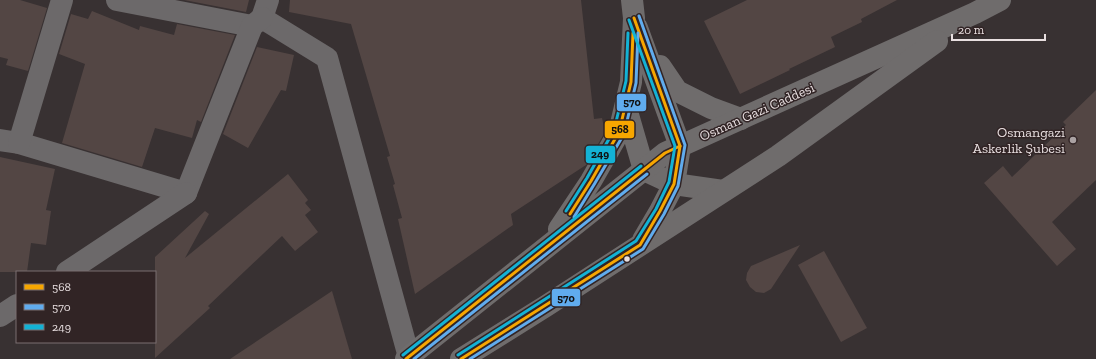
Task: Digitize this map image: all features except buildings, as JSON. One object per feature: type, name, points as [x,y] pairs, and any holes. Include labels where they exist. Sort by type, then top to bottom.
[{"type":"main road","name":"Osman Gazi Caddesi","points":[[407,358],[665,153],[975,13],[1000,0]]},
{"type":"main road","points":[[549,246],[591,181],[619,132],[631,82],[633,9]]},
{"type":"main road","points":[[633,9],[653,54],[677,91],[712,108],[741,119]]},
{"type":"main road","points":[[633,9],[680,146],[674,184],[640,245]]},
{"type":"main road","name":"Osman Gazi Caddesi","points":[[461,359],[778,156],[975,13]]},
{"type":"main road","points":[[626,107],[644,170],[674,184],[723,191]]},
{"type":"street","points":[[62,0],[10,141],[186,193]]},
{"type":"street","points":[[117,0],[261,15],[327,58],[407,358]]},
{"type":"street","points":[[68,271],[186,193],[261,15]]},
{"type":"street","points":[[0,316],[16,306]]},
{"type":"transit line","name":"570","points":[[470,359],[643,249],[664,214],[678,186],[685,145],[639,16]]},
{"type":"transit line","name":"568","points":[[461,359],[640,245],[674,184],[680,146],[634,18]]},
{"type":"transit line","name":"249","points":[[458,355],[636,241],[656,209],[669,182],[675,146],[629,20]]},
{"type":"transit line","name":"249","points":[[566,211],[587,178],[614,130],[626,81],[628,33]]},
{"type":"transit line","name":"568","points":[[570,214],[619,132],[631,82],[633,33]]},
{"type":"transit line","name":"570","points":[[574,217],[624,134],[636,83],[638,33]]},
{"type":"transit line","name":"568","points":[[406,359],[665,153],[680,146]]},
{"type":"transit line","name":"249","points":[[403,355],[641,166]]},
{"type":"transit line","name":"570","points":[[414,359],[647,174]]},
{"type":"place","name":"Osmangazi Askerlik Şubesi","points":[[1073,140]]}]
